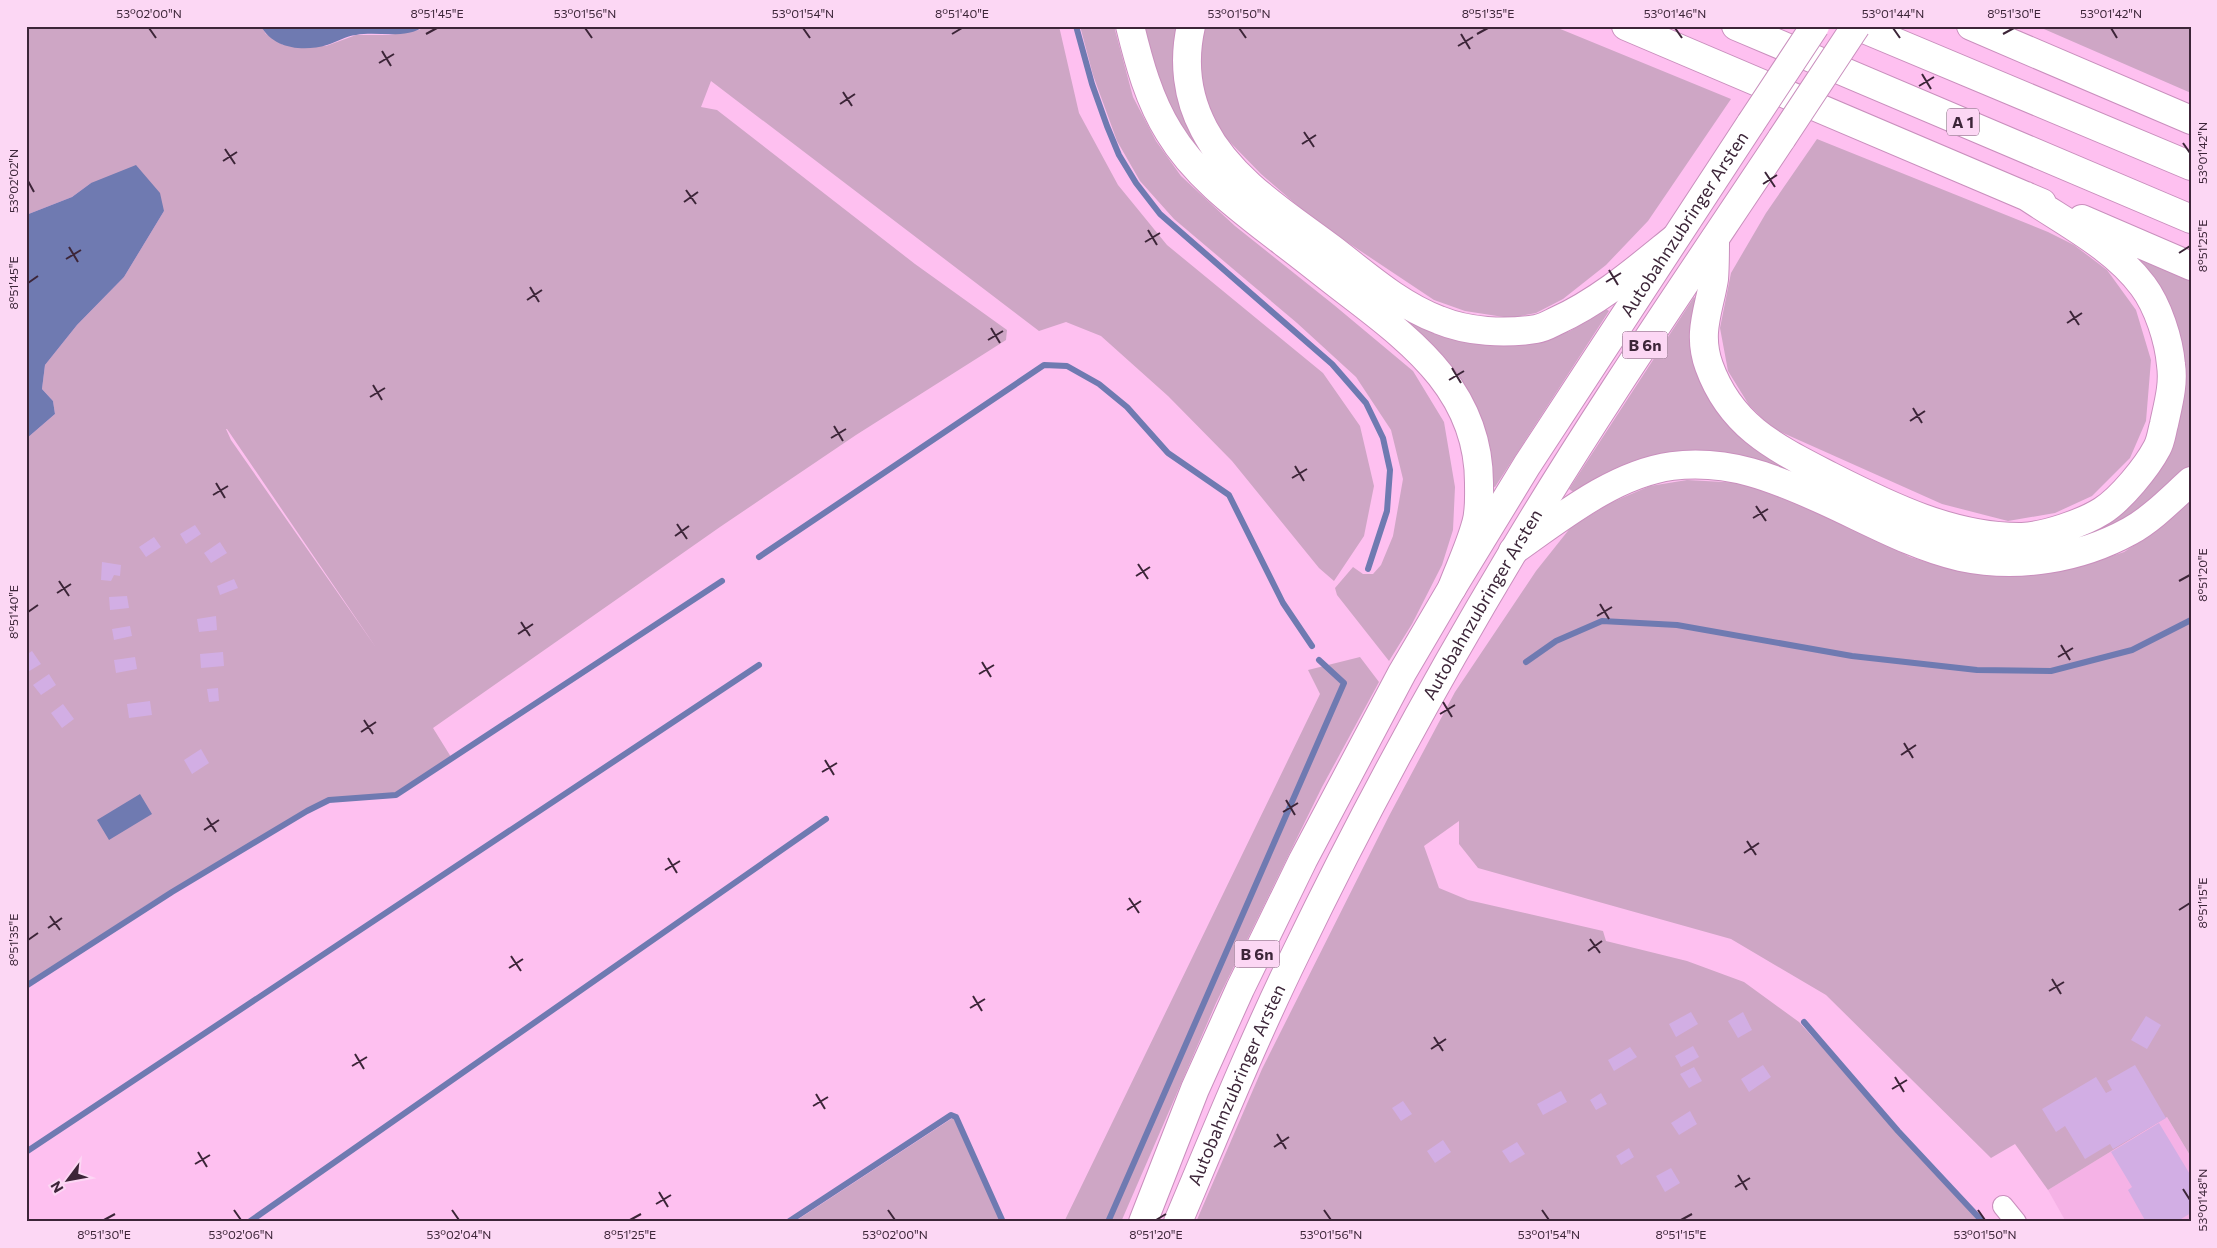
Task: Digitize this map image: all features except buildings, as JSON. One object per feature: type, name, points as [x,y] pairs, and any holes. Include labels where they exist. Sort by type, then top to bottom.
[{"type":"highway","points":[[1130,26],[1150,98],[1169,133],[1195,165],[1218,189],[1250,217],[1388,323],[1423,354],[1448,384],[1464,412],[1476,444],[1479,470],[1479,501],[1476,524],[1452,588]]},
{"type":"highway","points":[[1190,26],[1187,43],[1187,71],[1191,99],[1204,130],[1222,156],[1264,197],[1397,299],[1439,320],[1488,332],[1537,329],[1580,310],[1674,239]]},
{"type":"highway","points":[[1626,26],[2191,266]]},
{"type":"highway","name":"A 1","points":[[1736,26],[2191,219]]},
{"type":"highway","name":"Autobahnzubringer Arsten","points":[[1143,1222],[1195,1089],[1240,989],[1302,860],[1397,684],[1452,588],[1527,465],[1815,26]]},
{"type":"highway","points":[[1857,26],[2191,166]]},
{"type":"highway","name":"Autobahnzubringer Arsten","points":[[1178,1222],[1223,1114],[1294,955],[1362,820],[1422,711],[1513,551],[1615,390],[1857,26]]},
{"type":"highway","points":[[1971,26],[2191,120]]},
{"type":"highway","points":[[1715,239],[1714,279],[1706,312],[1704,335],[1708,364],[1723,396],[1740,420],[1768,441],[1807,464],[1855,488],[1935,523],[1980,534],[2024,537],[2066,527],[2102,510],[2137,478],[2158,446],[2170,400],[2172,366],[2159,314],[2144,288],[2124,263],[2026,196]]},
{"type":"highway","points":[[1513,551],[1585,500],[1638,474],[1671,466],[1700,464],[1732,466],[1778,480],[1920,544],[1961,557],[2007,562],[2035,562],[2061,557],[2130,531],[2166,504],[2191,481]]},
{"type":"street","points":[[2004,1206],[2016,1222]]},
{"type":"shaded area","points":[[26,26],[261,26],[266,34],[283,45],[326,46],[356,35],[389,35],[419,30],[425,26],[1059,26],[1079,113],[1118,185],[1167,245],[1323,373],[1360,426],[1374,486],[1364,536],[1334,581],[1319,568],[1232,461],[1168,396],[1101,336],[1066,322],[1039,331],[711,81],[701,107],[717,110],[915,264],[1007,330],[1006,340],[856,435],[720,527],[433,728],[451,757],[395,793],[328,798],[305,810],[153,901],[26,984],[26,439],[55,414],[53,401],[42,389],[45,365],[77,325],[124,277],[164,211],[91,183],[72,197],[26,215]],"holes":[[[227,429],[377,649],[231,440]]]},
{"type":"shaded area","points":[[1080,26],[1114,26],[1133,97],[1156,141],[1181,176],[1235,226],[1413,371],[1444,422],[1455,487],[1453,530],[1442,565],[1412,624],[1389,661],[1337,595],[1335,588],[1353,567],[1363,574],[1373,574],[1381,565],[1393,536],[1403,479],[1391,430],[1356,377],[1297,323],[1174,219],[1140,181],[1117,141],[1093,75]]},
{"type":"shaded area","points":[[1139,26],[1180,26],[1182,107],[1385,305],[1523,343],[1570,331],[1606,309],[1609,311],[1495,487],[1491,486],[1491,462],[1479,419],[1231,191],[1174,123]]},
{"type":"shaded area","points":[[1206,26],[1553,26],[1731,99],[1648,221],[1606,265],[1563,299],[1536,313],[1510,318],[1465,311],[1434,300],[1314,220],[1261,174],[1224,136],[1202,93],[1196,52]]},
{"type":"shaded area","points":[[2037,26],[2191,26],[2191,93]]},
{"type":"shaded area","points":[[1817,139],[2048,232],[2074,245],[2107,270],[2136,310],[2151,360],[2146,421],[2130,458],[2092,496],[2055,513],[2008,521],[1942,504],[1772,428],[1749,405],[1728,371],[1720,328],[1731,273],[1766,213]]},
{"type":"shaded area","points":[[2121,248],[2191,277],[2191,465],[2136,512],[2114,525],[2065,543],[2040,548],[2014,550],[1963,546],[1919,532],[1757,461],[1720,453],[1661,455],[1647,458],[1619,467],[1575,493],[1569,489],[1694,297],[1697,300],[1691,317],[1691,344],[1698,372],[1713,405],[1734,430],[1765,455],[1924,529],[1963,541],[2018,546],[2040,543],[2092,527],[2121,507],[2163,458],[2174,421],[2180,390],[2181,356],[2164,301],[2144,273]]},
{"type":"shaded area","points":[[1687,480],[1742,483],[1836,519],[1910,557],[1946,568],[2019,576],[2078,567],[2124,552],[2157,530],[2191,500],[2191,1157],[2167,1117],[2048,1190],[2015,1144],[1991,1158],[1826,995],[1731,939],[1478,868],[1459,844],[1459,821],[1424,846],[1439,888],[1468,900],[1603,931],[1606,941],[1687,961],[1744,982],[1799,1022],[1981,1222],[1196,1222],[1262,1069],[1389,816],[1455,692],[1536,571],[1571,527],[1610,503],[1650,486]]},
{"type":"shaded area","points":[[1360,657],[1379,682],[1322,787],[1216,1003],[1121,1222],[1064,1222],[1320,694],[1308,670]]},
{"type":"shaded area","points":[[2167,1117],[2191,1157],[2191,1222],[2066,1222],[2048,1190]]},
{"type":"shaded area","points":[[951,1119],[954,1119],[1001,1222],[794,1222]]},
{"type":"water","points":[[261,26],[425,26],[409,33],[365,34],[352,36],[318,47],[299,48],[290,47],[273,40]]},
{"type":"water","points":[[136,165],[160,193],[164,211],[124,277],[77,325],[45,365],[42,389],[53,401],[55,414],[26,439],[26,215],[72,197],[91,183]]},
{"type":"water","points":[[140,794],[152,814],[109,840],[97,820]]},
{"type":"waterway","points":[[1076,26],[1092,84],[1107,126],[1119,155],[1136,183],[1160,214],[1332,364],[1366,403],[1383,438],[1390,470],[1387,511],[1368,569]]},
{"type":"waterway","points":[[759,557],[1044,365],[1067,366],[1099,384],[1127,407],[1168,453],[1229,495],[1283,603],[1312,646]]},
{"type":"waterway","points":[[26,986],[172,892],[307,811],[329,800],[396,795],[722,581]]},
{"type":"waterway","points":[[1526,662],[1556,641],[1602,621],[1677,625],[1852,656],[1977,670],[2051,671],[2132,650],[2191,620]]},
{"type":"waterway","points":[[1108,1222],[1344,683],[1319,660]]},
{"type":"waterway","points":[[26,1152],[759,665]]},
{"type":"waterway","points":[[249,1222],[826,819]]},
{"type":"waterway","points":[[1804,1022],[1898,1131],[1983,1222]]},
{"type":"waterway","points":[[788,1222],[951,1115],[956,1117],[1003,1222]]}]
